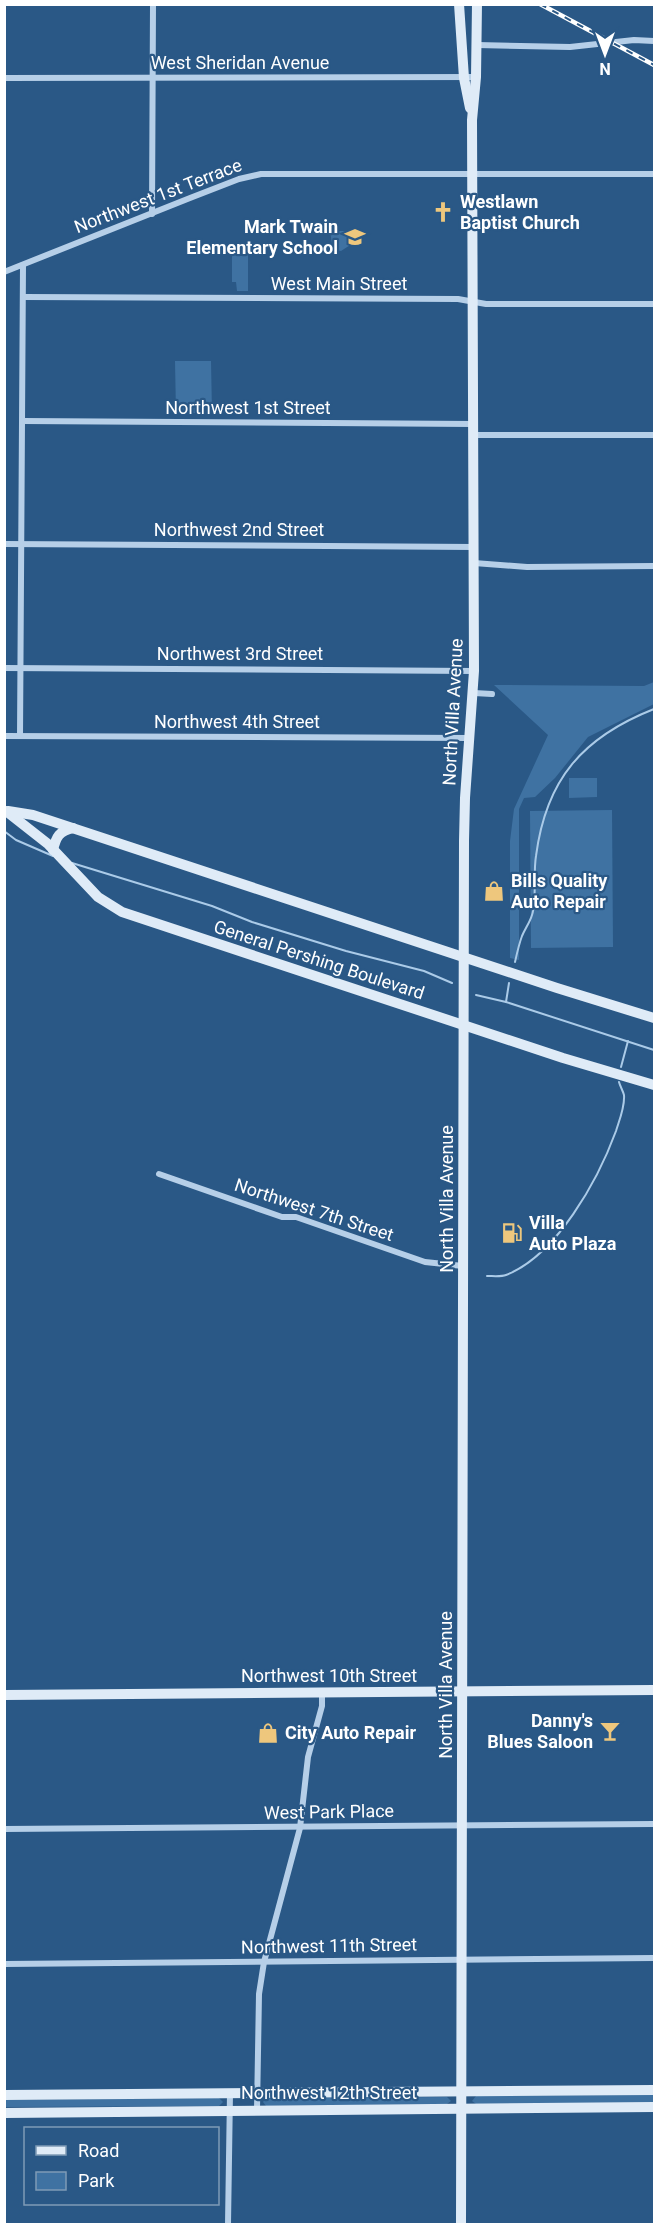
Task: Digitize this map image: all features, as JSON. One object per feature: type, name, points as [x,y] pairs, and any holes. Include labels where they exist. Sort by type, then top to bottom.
[{"type":"main road","points":[[459,4],[464,78],[472,120]]},
{"type":"main road","points":[[472,120],[476,77],[477,4]]},
{"type":"main road","name":"North Villa Avenue","points":[[461,2224],[465,798],[474,693],[472,120]]},
{"type":"main road","name":"General Pershing Boulevard","points":[[5,811],[33,815],[654,1018]]},
{"type":"main road","name":"General Pershing Boulevard","points":[[5,811],[41,837],[98,897],[122,912],[563,1058],[654,1085]]},
{"type":"main road","points":[[53,850],[58,835],[64,830],[73,828]]},
{"type":"main road","name":"Northwest 10th Street","points":[[4,1695],[654,1690]]},
{"type":"main road","name":"Northwest 12th Street","points":[[4,2095],[654,2090]]},
{"type":"main road","name":"Northwest 12th Street","points":[[4,2113],[654,2107]]},
{"type":"street","points":[[152,214],[153,4]]},
{"type":"street","points":[[477,45],[570,47],[634,40],[654,41]]},
{"type":"street","name":"West Sheridan Avenue","points":[[4,78],[476,77]]},
{"type":"street","points":[[472,173],[654,174]]},
{"type":"street","name":"Northwest 1st Terrace","points":[[4,272],[239,179],[261,174],[472,173]]},
{"type":"street","points":[[20,736],[23,265]]},
{"type":"street","name":"West Main Street","points":[[24,297],[458,299],[495,304],[654,304]]},
{"type":"street","name":"Northwest 1st Street","points":[[23,421],[473,429],[654,435]]},
{"type":"street","name":"Northwest 2nd Street","points":[[4,544],[474,547]]},
{"type":"street","points":[[474,563],[527,567],[654,566]]},
{"type":"street","name":"Northwest 3rd Street","points":[[4,668],[474,671]]},
{"type":"street","points":[[474,693],[492,694]]},
{"type":"street","name":"Northwest 4th Street","points":[[4,735],[470,738]]},
{"type":"street","name":"Northwest 7th Street","points":[[159,1174],[282,1217],[296,1217],[425,1262],[463,1266]]},
{"type":"street","points":[[257,2110],[259,1994],[264,1962],[300,1828],[309,1756],[322,1706],[322,1692]]},
{"type":"street","name":"West Park Place","points":[[4,1829],[654,1824]]},
{"type":"street","name":"Northwest 11th Street","points":[[4,1964],[654,1958]]},
{"type":"street","points":[[228,2224],[230,2093]]},
{"type":"green space","points":[[330,231],[358,231],[358,240],[341,251],[333,250]]},
{"type":"green space","points":[[232,254],[248,254],[248,291],[237,291],[236,282],[232,282]]},
{"type":"green space","points":[[175,361],[211,361],[212,413],[176,413]]},
{"type":"green space","points":[[654,682],[654,704],[588,737],[555,778],[535,797],[524,798],[519,809],[519,960],[510,958],[510,841],[514,809],[548,735],[494,685],[644,686]]},
{"type":"green space","points":[[569,778],[597,778],[597,797],[569,798]]},
{"type":"green space","points":[[612,810],[613,947],[531,948],[530,811]]},
{"type":"green space","points":[[654,2095],[654,2103],[476,2104],[472,2101],[476,2096]]},
{"type":"green space","points":[[447,2097],[451,2101],[447,2104],[266,2106],[263,2102],[266,2098]]},
{"type":"green space","points":[[219,2098],[223,2102],[219,2106],[5,2107],[4,2100]]},
{"type":"waterway","points":[[515,962],[533,909],[535,863],[541,829],[559,783],[572,764],[607,733],[654,709]]},
{"type":"waterway","points":[[4,831],[16,840],[53,856]]},
{"type":"waterway","points":[[72,863],[212,906],[252,922],[346,951],[424,971],[452,983]]},
{"type":"waterway","points":[[506,1002],[509,983]]},
{"type":"waterway","points":[[476,995],[506,1002],[654,1050]]},
{"type":"waterway","points":[[621,1067],[628,1041]]},
{"type":"waterway","points":[[487,1276],[504,1276],[525,1265],[542,1251],[573,1214],[598,1171],[622,1114],[624,1095],[619,1082]]},
{"type":"railway","points":[[540,4],[654,65]]},
{"type":"place","name":"Westlawn Baptist Church","points":[[443,212]]},
{"type":"place","name":"Mark Twain Elementary School","points":[[355,237]]},
{"type":"place","name":"Bills Quality Auto Repair","points":[[494,891]]},
{"type":"place","name":"Villa Auto Plaza","points":[[512,1233]]},
{"type":"place","name":"Danny's Blues Saloon","points":[[610,1731]]},
{"type":"place","name":"City Auto Repair","points":[[268,1733]]}]
